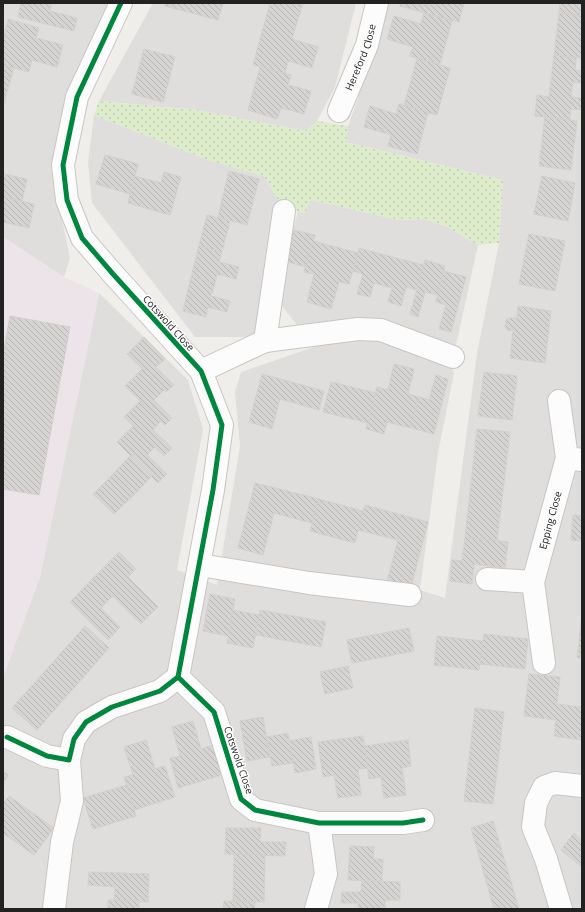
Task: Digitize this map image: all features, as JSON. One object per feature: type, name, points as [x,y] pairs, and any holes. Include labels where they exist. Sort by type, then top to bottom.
[{"type":"street","name":"Cotswold Close","points":[[121,3],[77,97],[62,165],[67,200],[82,238],[200,370],[222,425],[214,490],[178,677],[214,712],[241,799],[255,810],[319,822],[403,823],[423,820]]},
{"type":"street","name":"Hereford Close","points":[[340,111],[366,45],[377,3]]},
{"type":"street","points":[[265,341],[284,211]]},
{"type":"street","points":[[200,370],[265,341],[358,328],[381,330],[453,357]]},
{"type":"street","name":"Epping Close","points":[[544,663],[533,582],[574,459],[559,401]]},
{"type":"street","points":[[200,564],[309,583],[410,594]]},
{"type":"street","points":[[487,579],[533,582]]},
{"type":"street","points":[[54,909],[62,842],[72,801],[69,760],[74,739],[86,722],[112,707],[160,691],[178,677]]},
{"type":"street","points":[[7,737],[47,756],[69,760]]},
{"type":"street","points":[[561,909],[546,859],[533,827],[536,803],[544,787],[556,783],[582,786]]},
{"type":"street","points":[[316,909],[326,874],[319,822]]},
{"type":"shaded area","points":[[3,3],[116,3],[64,107],[51,167],[70,258],[64,277],[3,237]]},
{"type":"shaded area","points":[[153,3],[356,3],[335,87],[317,121],[305,131],[197,110],[99,101]]},
{"type":"shaded area","points":[[386,3],[582,3],[582,909],[3,909],[3,677],[40,577],[99,293],[188,380],[203,429],[177,570],[217,585],[240,446],[235,392],[241,372],[317,346],[382,338],[451,367],[454,373],[438,453],[420,590],[445,598],[477,354],[499,243],[503,180],[346,142],[348,126],[377,46]]},
{"type":"shaded area","points":[[94,115],[208,160],[264,176],[281,205],[254,337],[195,337],[92,203],[88,163]]},
{"type":"shaded area","points":[[311,200],[399,220],[424,219],[446,226],[478,245],[456,345],[406,328],[347,321],[297,325],[276,298],[298,211]]},
{"type":"shaded area","points":[[3,237],[64,277],[99,293],[40,577],[3,677]]},
{"type":"green space","points":[[99,101],[197,110],[305,131],[317,121],[348,126],[346,142],[503,180],[499,243],[478,245],[446,226],[424,219],[399,220],[311,200],[304,214],[281,205],[264,176],[208,160],[94,115]]},
{"type":"building","points":[[21,3],[52,3],[50,11],[77,18],[74,31],[18,17]]},
{"type":"building","points":[[166,3],[223,3],[218,20],[165,6]]},
{"type":"building","points":[[270,3],[303,3],[292,39],[318,47],[312,68],[288,61],[285,74],[253,65]]},
{"type":"building","points":[[400,3],[431,5],[431,3],[464,3],[459,22],[400,6]]},
{"type":"building","points":[[560,3],[582,3],[582,16],[559,13]]},
{"type":"building","points":[[424,13],[452,21],[440,64],[410,56],[413,47],[387,39],[394,16],[421,24]]},
{"type":"building","points":[[559,13],[582,16],[582,58],[554,55]]},
{"type":"building","points":[[8,19],[39,28],[36,38],[63,45],[57,67],[32,60],[29,72],[3,65],[3,39]]},
{"type":"building","points":[[144,49],[175,57],[163,102],[132,94]]},
{"type":"building","points":[[554,55],[576,58],[575,70],[582,71],[582,83],[573,82],[571,97],[582,98],[582,110],[571,109],[570,120],[535,116],[537,95],[549,97]]},
{"type":"building","points":[[417,58],[450,68],[437,115],[404,106]]},
{"type":"building","points":[[3,65],[14,68],[3,106]]},
{"type":"building","points":[[260,67],[291,75],[288,85],[311,91],[304,114],[281,108],[277,119],[248,110]]},
{"type":"building","points":[[399,104],[428,112],[417,154],[388,146],[391,135],[364,127],[370,106],[396,114]]},
{"type":"building","points":[[545,117],[577,121],[571,170],[539,166]]},
{"type":"building","points":[[105,155],[138,164],[130,194],[96,184]]},
{"type":"building","points":[[229,171],[259,179],[247,225],[218,217]]},
{"type":"building","points":[[164,172],[181,177],[170,215],[128,203],[135,176],[161,183]]},
{"type":"building","points":[[3,174],[27,179],[22,201],[3,197]]},
{"type":"building","points":[[542,176],[575,183],[568,221],[534,214]]},
{"type":"building","points":[[3,197],[34,204],[29,228],[3,222]]},
{"type":"building","points":[[207,215],[230,221],[222,252],[199,246]]},
{"type":"building","points":[[293,230],[315,235],[306,267],[285,261]]},
{"type":"building","points":[[529,234],[565,241],[555,291],[519,284]]},
{"type":"building","points":[[313,241],[358,253],[349,284],[339,282],[331,309],[307,302],[314,274],[304,272]]},
{"type":"building","points":[[199,246],[222,252],[219,262],[239,267],[236,279],[217,274],[215,283],[191,277]]},
{"type":"building","points":[[359,248],[423,265],[417,290],[406,287],[401,306],[388,302],[392,288],[374,283],[370,297],[357,294],[363,274],[353,271]]},
{"type":"building","points":[[425,260],[445,266],[438,295],[425,292],[418,317],[410,314]]},
{"type":"building","points":[[444,271],[466,277],[451,332],[439,329],[446,305],[436,302]]},
{"type":"building","points":[[191,277],[215,283],[211,296],[230,301],[227,312],[208,307],[206,317],[183,311]]},
{"type":"building","points":[[518,306],[551,311],[545,363],[510,358],[513,331],[507,330],[505,327],[506,320],[510,318],[517,318]]},
{"type":"building","points":[[10,316],[70,327],[39,495],[3,489],[3,354]]},
{"type":"building","points":[[144,337],[165,359],[156,367],[174,385],[166,392],[127,354]]},
{"type":"building","points":[[394,364],[414,369],[408,394],[419,397],[411,428],[387,422],[384,434],[366,429],[377,387],[388,390]]},
{"type":"building","points":[[142,369],[164,390],[154,400],[172,418],[165,425],[125,386]]},
{"type":"building","points":[[484,372],[517,376],[512,420],[478,416]]},
{"type":"building","points":[[262,374],[324,391],[319,410],[280,399],[272,429],[249,422]]},
{"type":"building","points":[[436,375],[448,379],[434,434],[411,428],[419,397],[429,400]]},
{"type":"building","points":[[331,382],[376,393],[368,423],[323,412]]},
{"type":"building","points":[[140,401],[161,421],[153,430],[172,448],[164,456],[124,417]]},
{"type":"building","points":[[133,426],[155,447],[147,455],[167,474],[158,483],[117,442]]},
{"type":"building","points":[[477,429],[510,432],[497,541],[465,537]]},
{"type":"building","points":[[131,455],[152,476],[133,496],[112,475]]},
{"type":"building","points":[[112,475],[133,496],[114,514],[93,494]]},
{"type":"building","points":[[255,483],[319,499],[312,523],[274,513],[263,555],[238,548]]},
{"type":"building","points":[[319,499],[363,511],[355,543],[310,531]]},
{"type":"building","points":[[365,505],[428,522],[411,587],[387,581],[398,540],[358,530]]},
{"type":"building","points":[[573,515],[582,516],[582,541],[571,540]]},
{"type":"building","points":[[465,537],[508,542],[505,568],[474,564],[472,584],[450,581],[452,560],[462,561]]},
{"type":"building","points":[[119,552],[136,569],[128,577],[158,607],[141,624],[94,577]]},
{"type":"building","points":[[94,577],[113,596],[101,608],[120,627],[108,640],[70,602]]},
{"type":"building","points":[[210,594],[235,599],[228,636],[203,631]]},
{"type":"building","points":[[233,610],[259,615],[253,648],[227,643]]},
{"type":"building","points":[[260,610],[326,622],[321,647],[256,635]]},
{"type":"building","points":[[582,615],[582,658],[577,658]]},
{"type":"building","points":[[85,626],[109,648],[37,730],[12,708]]},
{"type":"building","points":[[409,628],[414,651],[352,663],[347,640]]},
{"type":"building","points":[[484,634],[528,639],[525,669],[480,664]]},
{"type":"building","points":[[437,636],[483,641],[479,670],[434,665]]},
{"type":"building","points":[[348,666],[353,688],[325,694],[320,672]]},
{"type":"building","points":[[529,674],[560,677],[557,704],[582,707],[582,740],[554,736],[556,720],[524,716]]},
{"type":"building","points":[[475,708],[504,712],[493,804],[464,801]]},
{"type":"building","points":[[263,717],[270,757],[247,761],[240,721]]},
{"type":"building","points":[[193,721],[201,749],[213,745],[222,775],[178,788],[170,758],[180,756],[172,727]]},
{"type":"building","points":[[288,733],[293,763],[272,766],[267,737]]},
{"type":"building","points":[[363,736],[368,768],[358,769],[361,795],[338,798],[334,775],[323,777],[318,742]]},
{"type":"building","points":[[311,737],[316,769],[295,773],[289,741]]},
{"type":"building","points":[[146,740],[155,769],[165,766],[175,797],[134,810],[124,777],[133,775],[124,747]]},
{"type":"building","points":[[408,740],[411,766],[402,768],[406,795],[384,798],[381,777],[369,779],[365,746]]},
{"type":"building","points":[[3,771],[8,775],[3,783]]},
{"type":"building","points":[[127,785],[136,816],[93,829],[83,798]]},
{"type":"building","points":[[9,796],[54,828],[34,855],[3,833],[3,804]]},
{"type":"building","points":[[493,821],[519,909],[494,909],[471,828]]},
{"type":"building","points":[[226,828],[261,828],[260,842],[286,842],[285,856],[225,854]]},
{"type":"building","points":[[574,833],[582,840],[582,867],[561,850]]},
{"type":"building","points":[[350,846],[374,847],[373,859],[383,859],[382,881],[348,880]]},
{"type":"building","points":[[234,854],[265,855],[264,902],[233,901]]},
{"type":"building","points":[[89,872],[149,874],[148,902],[114,901],[115,887],[88,885]]},
{"type":"building","points":[[362,880],[400,882],[400,900],[385,900],[385,909],[358,909],[358,903],[341,903],[342,892],[361,892]]},
{"type":"building","points":[[108,900],[139,901],[139,909],[108,909]]},
{"type":"building","points":[[224,901],[255,902],[254,909],[223,909]]},
{"type":"cycle path","points":[[7,737],[47,756],[69,760],[74,739],[86,722],[112,707],[160,691],[178,677],[213,490],[222,425],[201,371],[82,238],[67,200],[63,165],[77,97],[121,3]]},
{"type":"cycle path","points":[[178,677],[214,712],[241,799],[255,810],[319,823],[403,823],[423,820]]}]
